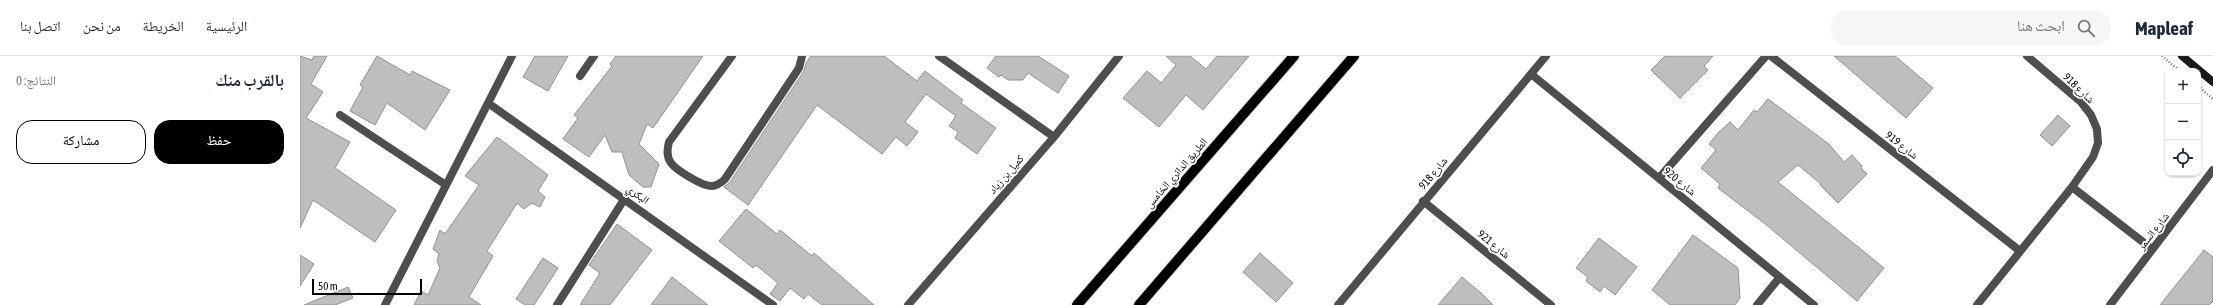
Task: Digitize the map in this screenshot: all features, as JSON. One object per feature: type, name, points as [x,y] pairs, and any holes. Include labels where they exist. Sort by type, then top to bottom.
[{"type":"main road","name":"الطريق الدائري الخامس","points":[[1077,305],[1294,56]]},
{"type":"main road","points":[[1139,305],[1148,300],[1354,56]]},
{"type":"street","points":[[385,305],[512,56]]},
{"type":"street","points":[[580,76],[594,56]]},
{"type":"street","points":[[732,56],[669,142],[667,149],[668,156],[676,169],[706,186],[717,185],[725,179],[799,68],[802,56]]},
{"type":"street","points":[[939,56],[1054,137]]},
{"type":"street","name":"كميل بن زياد","points":[[908,305],[1054,137],[1120,56]]},
{"type":"street","name":"شارع 918","points":[[1338,305],[1423,201],[1546,56]]},
{"type":"street","points":[[1660,178],[1766,56]]},
{"type":"street","name":"شارع 919","points":[[1771,56],[2020,251]]},
{"type":"street","name":"شارع 918","points":[[1976,305],[2072,187],[2093,157],[2098,144],[2097,129],[2091,116],[2080,102],[2026,56]]},
{"type":"street","points":[[2182,56],[2213,82]]},
{"type":"street","name":"شارع 920","points":[[1531,74],[1814,305]]},
{"type":"street","name":"البكري","points":[[488,103],[625,198],[773,305]]},
{"type":"street","points":[[340,115],[446,185]]},
{"type":"street","name":"شارع السمر","points":[[2110,305],[2213,170]]},
{"type":"street","points":[[2072,187],[2152,249]]},
{"type":"street","points":[[557,305],[625,198]]},
{"type":"street","name":"شارع 921","points":[[1423,201],[1551,305]]},
{"type":"street","points":[[1757,305],[1780,277]]},
{"type":"path","points":[[2162,56],[2176,68]]},
{"type":"path","points":[[2201,89],[2213,99]]},
{"type":"building","points":[[300,56],[312,60],[314,56],[327,56],[311,84],[323,92],[306,118],[350,142],[335,168],[396,210],[375,242],[313,200],[300,228]]},
{"type":"building","points":[[377,56],[410,75],[412,71],[450,90],[425,130],[387,103],[375,125],[350,111],[363,87],[360,85]]},
{"type":"building","points":[[535,56],[568,56],[548,91],[523,77]]},
{"type":"building","points":[[616,56],[703,56],[653,128],[647,124],[639,144],[659,164],[651,187],[643,187],[629,175],[622,152],[612,152],[605,135],[589,157],[563,139],[578,118],[574,115],[612,66],[610,64]]},
{"type":"building","points":[[811,56],[884,56],[917,81],[925,71],[963,100],[961,103],[996,128],[977,154],[955,138],[958,132],[949,126],[956,116],[926,94],[905,122],[918,132],[907,146],[896,137],[882,154],[817,105],[748,205],[724,187],[730,182],[804,71],[806,63]]},
{"type":"building","points":[[996,56],[1038,56],[1069,76],[1058,93],[1028,73],[1023,80],[1008,80],[1001,75],[999,77],[987,68]]},
{"type":"building","points":[[1166,56],[1190,56],[1206,69],[1217,56],[1249,56],[1203,110],[1186,95],[1159,127],[1123,98],[1147,71],[1161,83],[1176,65]]},
{"type":"building","points":[[1665,56],[1713,56],[1704,66],[1708,70],[1680,98],[1651,70]]},
{"type":"building","points":[[1834,56],[1895,56],[1933,88],[1906,118]]},
{"type":"building","points":[[1768,99],[1829,144],[1844,162],[1852,155],[1867,174],[1838,203],[1820,185],[1821,184],[1798,165],[1778,182],[1884,268],[1857,301],[1764,223],[1718,188],[1720,184],[1701,168],[1716,150],[1709,144],[1718,133],[1730,122],[1738,130],[1754,110],[1757,112]]},
{"type":"building","points":[[2058,115],[2070,126],[2052,146],[2040,135]]},
{"type":"building","points":[[497,137],[548,175],[538,191],[545,197],[540,207],[532,203],[524,209],[517,203],[487,251],[493,256],[469,297],[481,305],[414,305],[421,291],[428,295],[440,268],[437,261],[439,254],[433,249],[440,230],[445,234],[479,185],[465,176]]},
{"type":"building","points":[[746,209],[777,234],[780,230],[812,256],[814,253],[874,305],[822,305],[808,294],[804,299],[790,288],[780,301],[770,294],[778,283],[756,265],[753,268],[719,241]]},
{"type":"building","points":[[617,224],[652,250],[610,305],[580,305],[600,273],[589,265]]},
{"type":"building","points":[[1693,235],[1738,268],[1740,298],[1735,305],[1670,305],[1652,290]]},
{"type":"building","points":[[1599,238],[1637,267],[1615,295],[1604,286],[1600,292],[1586,281],[1588,277],[1576,268]]},
{"type":"building","points":[[2204,250],[2213,257],[2213,301],[2209,305],[2160,305]]},
{"type":"building","points":[[1260,253],[1293,283],[1276,302],[1243,272]]},
{"type":"building","points":[[300,255],[314,264],[300,286]]},
{"type":"building","points":[[543,258],[558,268],[534,305],[525,305],[516,299]]},
{"type":"building","points":[[672,277],[708,305],[651,305]]},
{"type":"building","points":[[1462,277],[1481,293],[1493,305],[1438,305]]},
{"type":"building","points":[[348,287],[353,298],[335,305],[304,305]]}]
